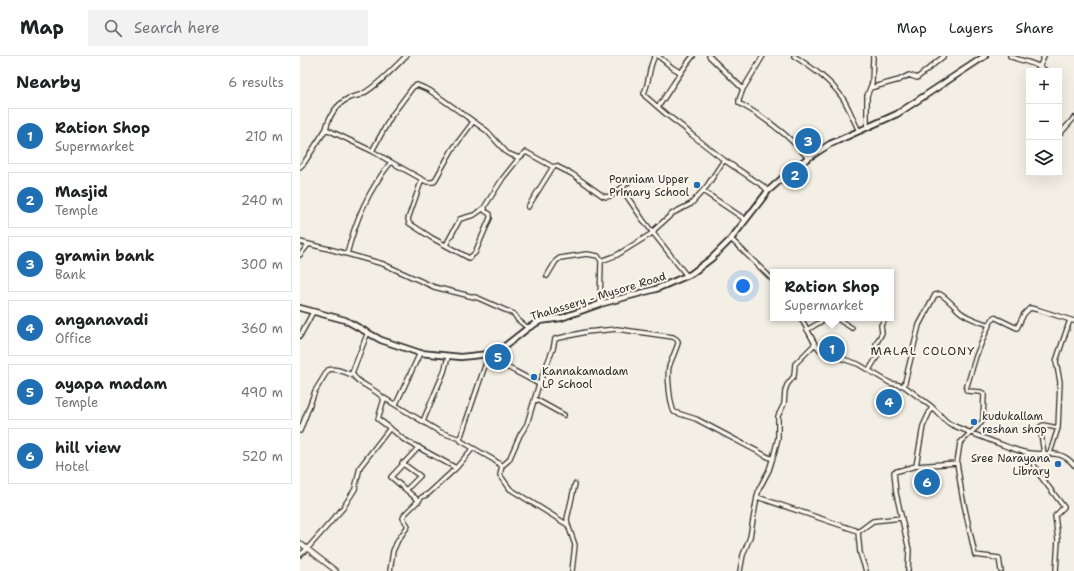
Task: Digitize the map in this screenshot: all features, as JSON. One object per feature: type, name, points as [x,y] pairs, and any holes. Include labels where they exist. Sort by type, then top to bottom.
[{"type":"main road","name":"Thalassery - Mysore Road","points":[[300,308],[345,320],[394,345],[420,353],[448,357],[488,356],[540,321],[561,318],[600,304],[656,289],[687,276],[712,258],[731,238],[768,191],[796,166],[830,144],[898,114],[979,58],[986,56]]},
{"type":"street","points":[[301,165],[304,163],[326,129],[329,118],[339,105],[349,98],[364,94],[406,56]]},
{"type":"street","points":[[680,72],[656,56],[650,66],[649,82],[644,93],[658,107],[724,160],[763,186],[768,191]]},
{"type":"street","points":[[658,107],[672,87],[680,72],[693,56]]},
{"type":"street","points":[[709,56],[743,89]]},
{"type":"street","points":[[763,56],[743,89],[739,103],[778,130],[808,158]]},
{"type":"street","points":[[794,56],[808,65],[836,89],[843,99],[859,131]]},
{"type":"street","points":[[867,128],[867,96],[872,83],[873,56]]},
{"type":"street","points":[[870,88],[899,80],[909,75],[917,78],[944,56]]},
{"type":"street","points":[[1010,56],[1042,68]]},
{"type":"street","points":[[1040,66],[1044,56]]},
{"type":"street","points":[[372,151],[392,115],[416,85],[430,90],[464,114],[487,131],[507,152],[519,158]]},
{"type":"street","points":[[1062,132],[1074,118]]},
{"type":"street","points":[[326,129],[372,151],[431,183],[434,182],[452,150],[473,122]]},
{"type":"street","points":[[446,245],[460,219],[474,215],[484,208],[497,187],[519,158],[526,152],[553,167],[556,166],[567,171],[603,196],[613,195],[622,189],[632,179]]},
{"type":"street","points":[[601,261],[617,254],[653,231],[673,213],[691,204],[703,191],[724,160]]},
{"type":"street","points":[[347,254],[355,226],[365,201],[391,162]]},
{"type":"street","points":[[528,207],[553,167]]},
{"type":"street","points":[[422,179],[408,219],[408,223],[469,258],[472,257],[479,246],[490,218],[490,214],[485,211],[484,208]]},
{"type":"street","points":[[622,189],[639,214],[687,276]]},
{"type":"street","points":[[703,191],[746,220]]},
{"type":"street","points":[[731,238],[770,277]]},
{"type":"street","points":[[300,242],[383,264],[434,287],[478,298],[514,314],[518,320],[528,328]]},
{"type":"street","points":[[300,255],[308,245]]},
{"type":"street","points":[[547,276],[556,261],[560,258],[587,254],[598,256],[601,261],[600,304]]},
{"type":"street","points":[[904,386],[919,325],[935,295],[940,294],[945,297],[961,312],[973,320],[990,325]]},
{"type":"street","points":[[1001,571],[999,558],[976,555],[962,495],[957,463],[960,443],[979,426],[983,420],[984,396],[981,392],[967,391],[966,389],[976,356],[994,317],[1017,328],[1024,314],[1030,308],[1072,320],[1056,361],[1060,382],[1058,428],[1050,453]]},
{"type":"street","points":[[300,336],[313,312]]},
{"type":"street","points":[[802,321],[815,344],[825,353],[858,364],[890,383],[904,386],[932,406],[947,422],[970,433],[1027,453],[1056,453],[1074,465]]},
{"type":"street","points":[[807,330],[822,321]]},
{"type":"street","points":[[841,321],[852,328]]},
{"type":"street","points":[[868,370],[880,352],[876,344],[882,333],[881,325],[884,321]]},
{"type":"street","points":[[568,525],[510,489],[500,475],[502,466],[509,460],[522,431],[528,424],[539,384],[556,338],[586,332],[617,329],[673,337],[677,339],[678,342],[668,369],[670,400],[674,412],[696,419],[772,459]]},
{"type":"street","points":[[353,375],[353,368],[368,332]]},
{"type":"street","points":[[740,571],[743,555],[750,537],[759,489],[769,470],[778,438],[778,416],[784,404],[787,385],[794,376],[795,364],[815,344]]},
{"type":"street","points":[[396,404],[420,353]]},
{"type":"street","points":[[460,439],[488,356],[539,384]]},
{"type":"street","points":[[423,421],[444,372],[448,357]]},
{"type":"street","points":[[300,431],[315,391],[328,370],[335,369],[353,375],[383,397],[440,432],[460,439],[502,466]]},
{"type":"street","points":[[383,397],[384,401],[378,419],[403,438],[456,468]]},
{"type":"street","points":[[535,399],[564,415]]},
{"type":"street","points":[[916,466],[923,426],[932,406]]},
{"type":"street","points":[[1044,454],[1040,427],[1043,425],[1058,428]]},
{"type":"street","points":[[300,555],[343,508],[355,489],[360,467],[390,428]]},
{"type":"street","points":[[419,447],[391,477],[419,501]]},
{"type":"street","points":[[390,571],[393,551],[398,540],[408,526],[403,518],[404,514],[456,468],[473,448]]},
{"type":"street","points":[[1027,453],[1041,477],[1064,507],[1055,516],[1058,540],[1056,571]]},
{"type":"street","points":[[908,571],[909,550],[896,493],[894,472],[916,466],[957,463]]},
{"type":"street","points":[[402,464],[420,476],[406,490]]},
{"type":"street","points":[[572,571],[575,545],[567,519],[575,484]]},
{"type":"street","points":[[757,498],[788,507],[858,532]]},
{"type":"street","points":[[858,532],[873,522],[902,518]]},
{"type":"street","points":[[858,532],[860,553],[866,571]]},
{"type":"street","points":[[300,543],[336,571]]},
{"type":"place","name":"gramin bank","points":[[808,141]]},
{"type":"place","name":"Masjid","points":[[795,175]]},
{"type":"place","name":"Ponniam Upper Primary School","points":[[697,185]]},
{"type":"place","name":"Ration Shop","points":[[832,349]]},
{"type":"place","name":"ayapa madam","points":[[498,357]]},
{"type":"place","name":"Kannakamadam LP School","points":[[534,377]]},
{"type":"place","name":"anganavadi","points":[[889,402]]},
{"type":"place","name":"kudukallam reshan shop","points":[[974,422]]},
{"type":"place","name":"Sree Narayana Library","points":[[1058,464]]},
{"type":"place","name":"hill view","points":[[927,482]]},
{"type":"district","name":"MALAL COLONY","points":[[923,351]]}]
